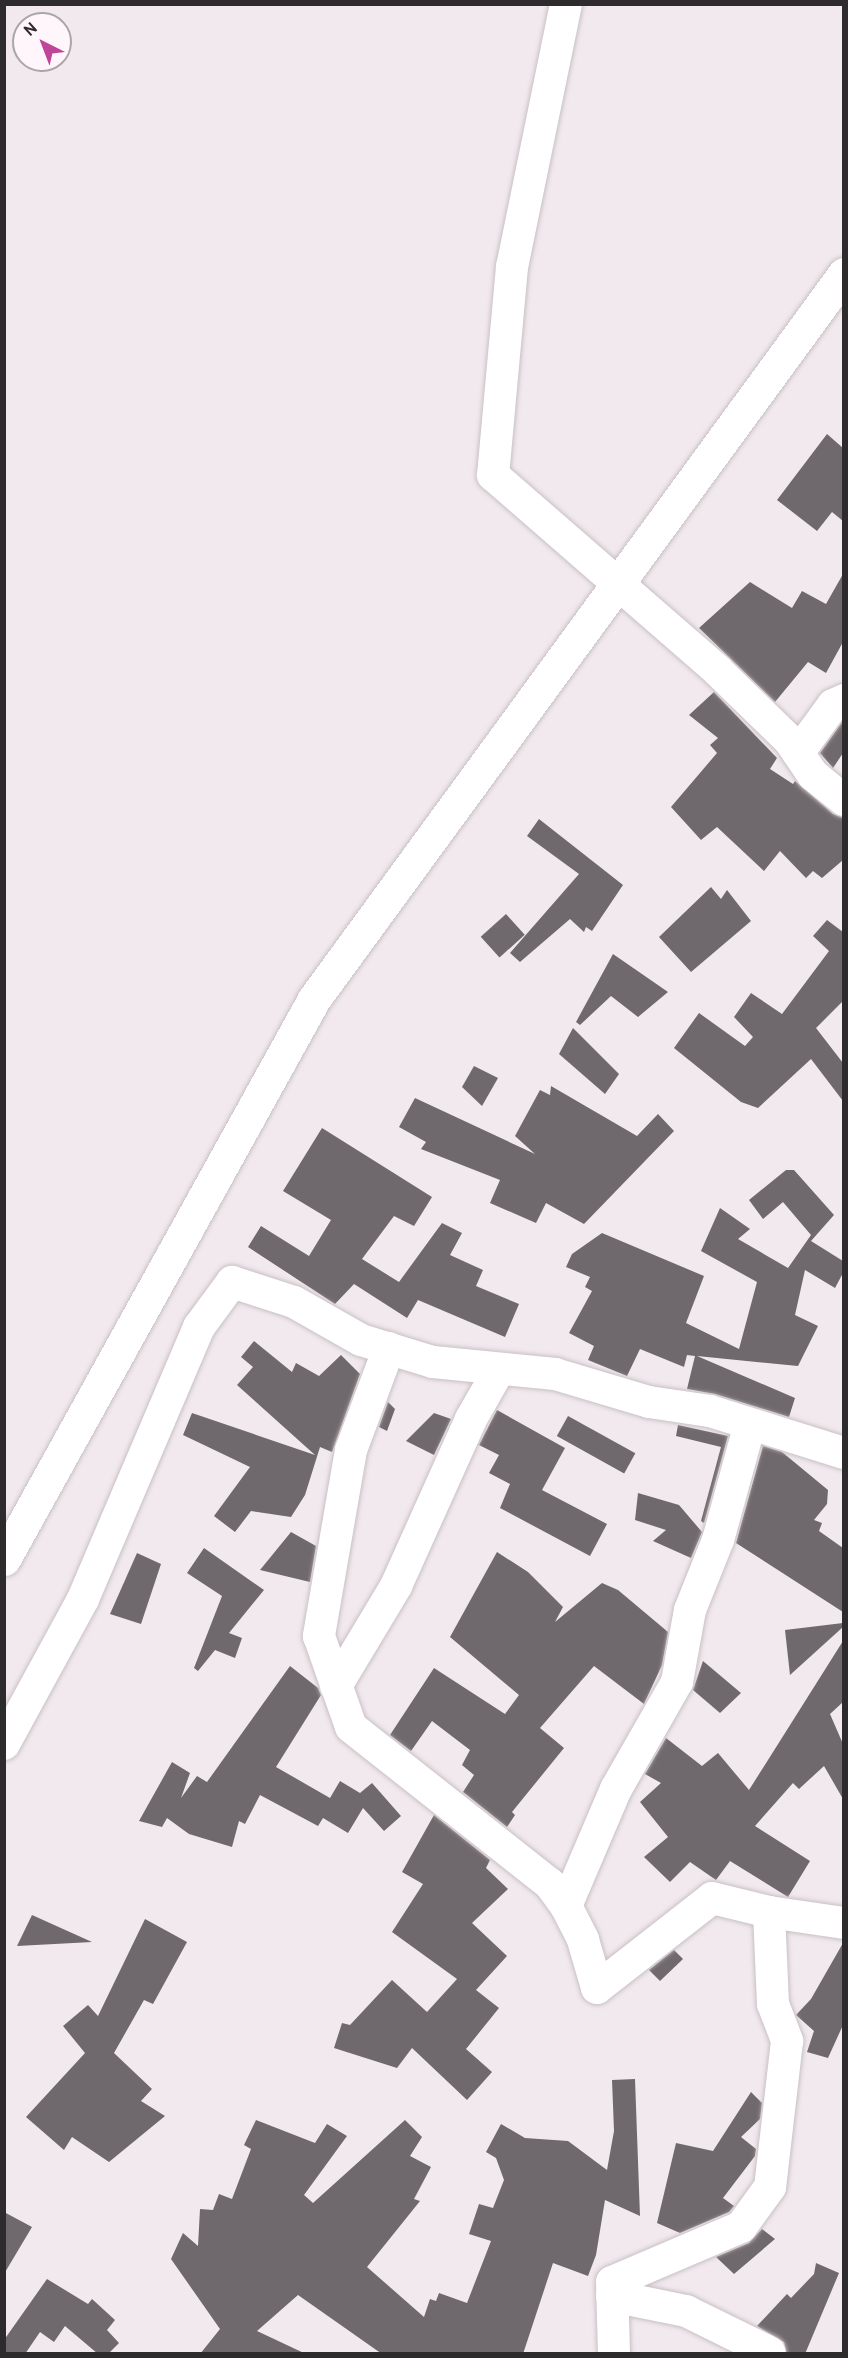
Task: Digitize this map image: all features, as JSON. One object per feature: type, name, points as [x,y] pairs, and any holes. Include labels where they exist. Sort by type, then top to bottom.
[{"type":"street","points":[[566,4],[512,267],[494,435],[493,475],[717,670],[798,753],[813,775],[843,800]]},
{"type":"street","points":[[4,1559],[314,999],[843,274]]},
{"type":"street","points":[[798,753],[833,705],[843,700]]},
{"type":"street","points":[[4,1744],[83,1599],[199,1327],[232,1282],[294,1302],[362,1340],[433,1362],[555,1374],[649,1402],[710,1411],[750,1424],[842,1447]]},
{"type":"street","points":[[388,1348],[351,1450],[319,1636],[351,1727],[550,1884],[566,1906],[583,1940],[597,1988],[712,1898],[769,1912],[843,1923]]},
{"type":"street","points":[[336,1686],[396,1586],[471,1419],[500,1370]]},
{"type":"street","points":[[566,1906],[616,1789],[677,1682],[690,1610],[718,1540],[750,1424]]},
{"type":"street","points":[[614,2354],[612,2282],[741,2227],[770,2187],[787,2041],[773,2004],[769,1912]]},
{"type":"street","points":[[612,2296],[686,2311],[769,2352]]},
{"type":"building","points":[[827,434],[843,448],[843,521],[832,512],[817,531],[777,500]]},
{"type":"building","points":[[843,574],[843,642],[826,673],[808,662],[775,702],[699,628],[750,582],[792,608],[802,591],[826,604]]},
{"type":"building","points":[[714,692],[777,758],[770,769],[793,784],[795,781],[833,814],[843,818],[843,860],[822,878],[813,871],[806,878],[780,851],[764,871],[717,827],[701,840],[671,807],[717,753],[710,745],[718,738],[689,715]]},
{"type":"building","points":[[843,721],[843,753],[833,768],[820,753]]},
{"type":"building","points":[[539,819],[623,885],[592,931],[586,927],[584,932],[570,919],[520,962],[510,953],[579,874],[527,836]]},
{"type":"building","points":[[711,887],[721,899],[727,890],[751,921],[691,972],[659,937]]},
{"type":"building","points":[[506,914],[525,935],[499,958],[481,937]]},
{"type":"building","points":[[827,920],[843,932],[843,1001],[816,1028],[843,1063],[843,1101],[811,1059],[758,1108],[741,1102],[674,1048],[699,1013],[745,1046],[753,1037],[734,1017],[751,993],[782,1014],[829,951],[813,936]]},
{"type":"building","points":[[613,954],[668,992],[638,1017],[611,996],[580,1025],[576,1022]]},
{"type":"building","points":[[573,1028],[619,1074],[605,1094],[559,1054]]},
{"type":"building","points":[[474,1066],[498,1078],[482,1106],[462,1087]]},
{"type":"building","points":[[551,1086],[637,1136],[658,1114],[674,1131],[584,1224],[546,1203],[536,1223],[490,1203],[500,1180],[421,1149],[426,1142],[399,1127],[415,1098],[535,1154],[515,1136],[540,1090],[550,1095]]},
{"type":"building","points":[[322,1128],[432,1197],[414,1226],[394,1216],[362,1259],[399,1282],[442,1223],[462,1233],[450,1255],[483,1270],[476,1286],[519,1304],[505,1337],[418,1300],[407,1318],[354,1284],[335,1304],[248,1247],[261,1226],[309,1256],[331,1220],[283,1191]]},
{"type":"building","points":[[786,1170],[794,1170],[834,1215],[811,1241],[843,1261],[843,1273],[835,1288],[805,1270],[795,1315],[818,1326],[798,1366],[697,1356],[795,1398],[789,1417],[715,1394],[687,1389],[695,1356],[687,1355],[684,1367],[640,1349],[627,1376],[588,1360],[594,1346],[569,1333],[592,1291],[585,1287],[590,1277],[566,1267],[572,1254],[602,1233],[704,1276],[686,1323],[739,1349],[757,1282],[701,1251],[720,1208],[750,1229],[738,1239],[788,1268],[811,1235],[783,1202],[763,1219],[749,1200]]},
{"type":"building","points":[[254,1341],[292,1372],[296,1363],[319,1376],[341,1355],[360,1374],[332,1452],[320,1447],[305,1495],[291,1517],[251,1511],[235,1532],[214,1516],[250,1467],[183,1435],[192,1413],[315,1455],[237,1385],[253,1367],[241,1357]]},
{"type":"building","points":[[388,1402],[395,1409],[387,1431],[379,1427]]},
{"type":"building","points":[[497,1410],[565,1448],[542,1490],[607,1524],[590,1556],[500,1508],[510,1484],[489,1473],[499,1455],[479,1445]]},
{"type":"building","points":[[434,1413],[451,1419],[434,1455],[406,1441]]},
{"type":"building","points":[[568,1416],[635,1453],[624,1473],[557,1436]]},
{"type":"building","points":[[678,1425],[728,1436],[704,1523],[701,1521],[721,1447],[676,1436]]},
{"type":"building","points":[[763,1446],[782,1452],[828,1490],[827,1504],[814,1520],[822,1523],[819,1531],[843,1548],[843,1612],[736,1543]]},
{"type":"building","points":[[638,1493],[679,1505],[702,1532],[691,1558],[653,1541],[666,1530],[635,1520]]},
{"type":"building","points":[[291,1532],[316,1546],[310,1582],[260,1570]]},
{"type":"building","points":[[204,1548],[264,1590],[229,1633],[242,1638],[235,1658],[215,1650],[198,1671],[194,1668],[222,1596],[187,1573]]},
{"type":"building","points":[[497,1552],[528,1572],[563,1607],[555,1622],[602,1583],[618,1590],[668,1632],[662,1665],[644,1704],[594,1666],[540,1728],[564,1748],[512,1812],[515,1815],[507,1827],[463,1792],[474,1775],[462,1765],[470,1750],[432,1721],[411,1751],[390,1735],[434,1668],[505,1714],[519,1695],[450,1637]]},
{"type":"building","points":[[137,1553],[161,1564],[141,1624],[110,1614]]},
{"type":"building","points":[[843,1623],[843,1627],[790,1675],[785,1630]]},
{"type":"building","points":[[843,1641],[843,1702],[830,1714],[843,1744],[843,1799],[824,1766],[799,1789],[793,1783],[755,1826],[810,1861],[788,1897],[730,1861],[716,1880],[690,1862],[670,1882],[644,1857],[668,1837],[640,1802],[661,1783],[645,1774],[666,1738],[702,1766],[718,1753],[749,1790]]},
{"type":"building","points":[[703,1661],[741,1693],[720,1713],[693,1690]]},
{"type":"building","points":[[290,1666],[318,1688],[321,1695],[276,1767],[330,1798],[340,1781],[360,1793],[372,1783],[401,1816],[384,1831],[363,1808],[348,1833],[323,1818],[318,1826],[260,1795],[245,1824],[239,1821],[232,1847],[189,1834],[167,1818],[162,1827],[139,1821],[172,1762],[190,1773],[181,1798],[197,1776],[207,1782]]},
{"type":"building","points":[[434,1815],[490,1860],[486,1868],[508,1889],[472,1923],[507,1956],[476,1990],[499,2008],[466,2049],[492,2072],[467,2100],[412,2048],[397,2068],[334,2048],[342,2023],[350,2025],[392,1980],[427,2012],[457,1979],[392,1932],[423,1884],[402,1872]]},
{"type":"building","points":[[32,1915],[92,1942],[17,1946]]},
{"type":"building","points":[[145,1919],[187,1942],[153,2004],[144,2000],[114,2053],[152,2089],[141,2101],[165,2116],[109,2162],[72,2137],[64,2150],[26,2117],[85,2053],[63,2026],[88,2005],[98,2016]]},
{"type":"building","points":[[843,1943],[843,2025],[828,2058],[807,2052],[814,2031],[796,2015],[811,1999]]},
{"type":"building","points":[[674,1950],[683,1959],[660,1981],[649,1970]]},
{"type":"building","points":[[635,2079],[640,2216],[605,2200],[596,2255],[588,2276],[553,2263],[523,2354],[382,2354],[298,2295],[257,2331],[306,2354],[200,2354],[220,2329],[171,2259],[183,2233],[198,2246],[200,2209],[213,2210],[219,2194],[232,2199],[251,2149],[244,2145],[256,2120],[315,2143],[327,2124],[347,2136],[304,2195],[313,2203],[405,2120],[422,2137],[410,2156],[431,2167],[414,2199],[420,2201],[367,2267],[424,2317],[430,2299],[436,2301],[439,2293],[467,2303],[491,2241],[469,2234],[479,2204],[493,2208],[504,2180],[496,2158],[486,2152],[501,2124],[525,2138],[568,2141],[607,2170],[614,2131],[612,2080]]},
{"type":"building","points":[[751,2092],[762,2103],[760,2119],[741,2137],[756,2149],[755,2156],[723,2198],[734,2206],[729,2212],[680,2233],[657,2223],[676,2143],[713,2151]]},
{"type":"building","points":[[4,2212],[32,2227],[4,2274]]},
{"type":"building","points":[[762,2229],[775,2239],[734,2274],[716,2257],[749,2243]]},
{"type":"building","points":[[816,2263],[839,2273],[805,2354],[787,2354],[784,2342],[757,2326],[787,2294],[791,2298],[814,2274]]},
{"type":"building","points":[[47,2279],[88,2304],[92,2299],[115,2320],[107,2330],[119,2343],[108,2354],[98,2354],[65,2326],[54,2342],[40,2332],[25,2354],[4,2354],[4,2340]]}]
